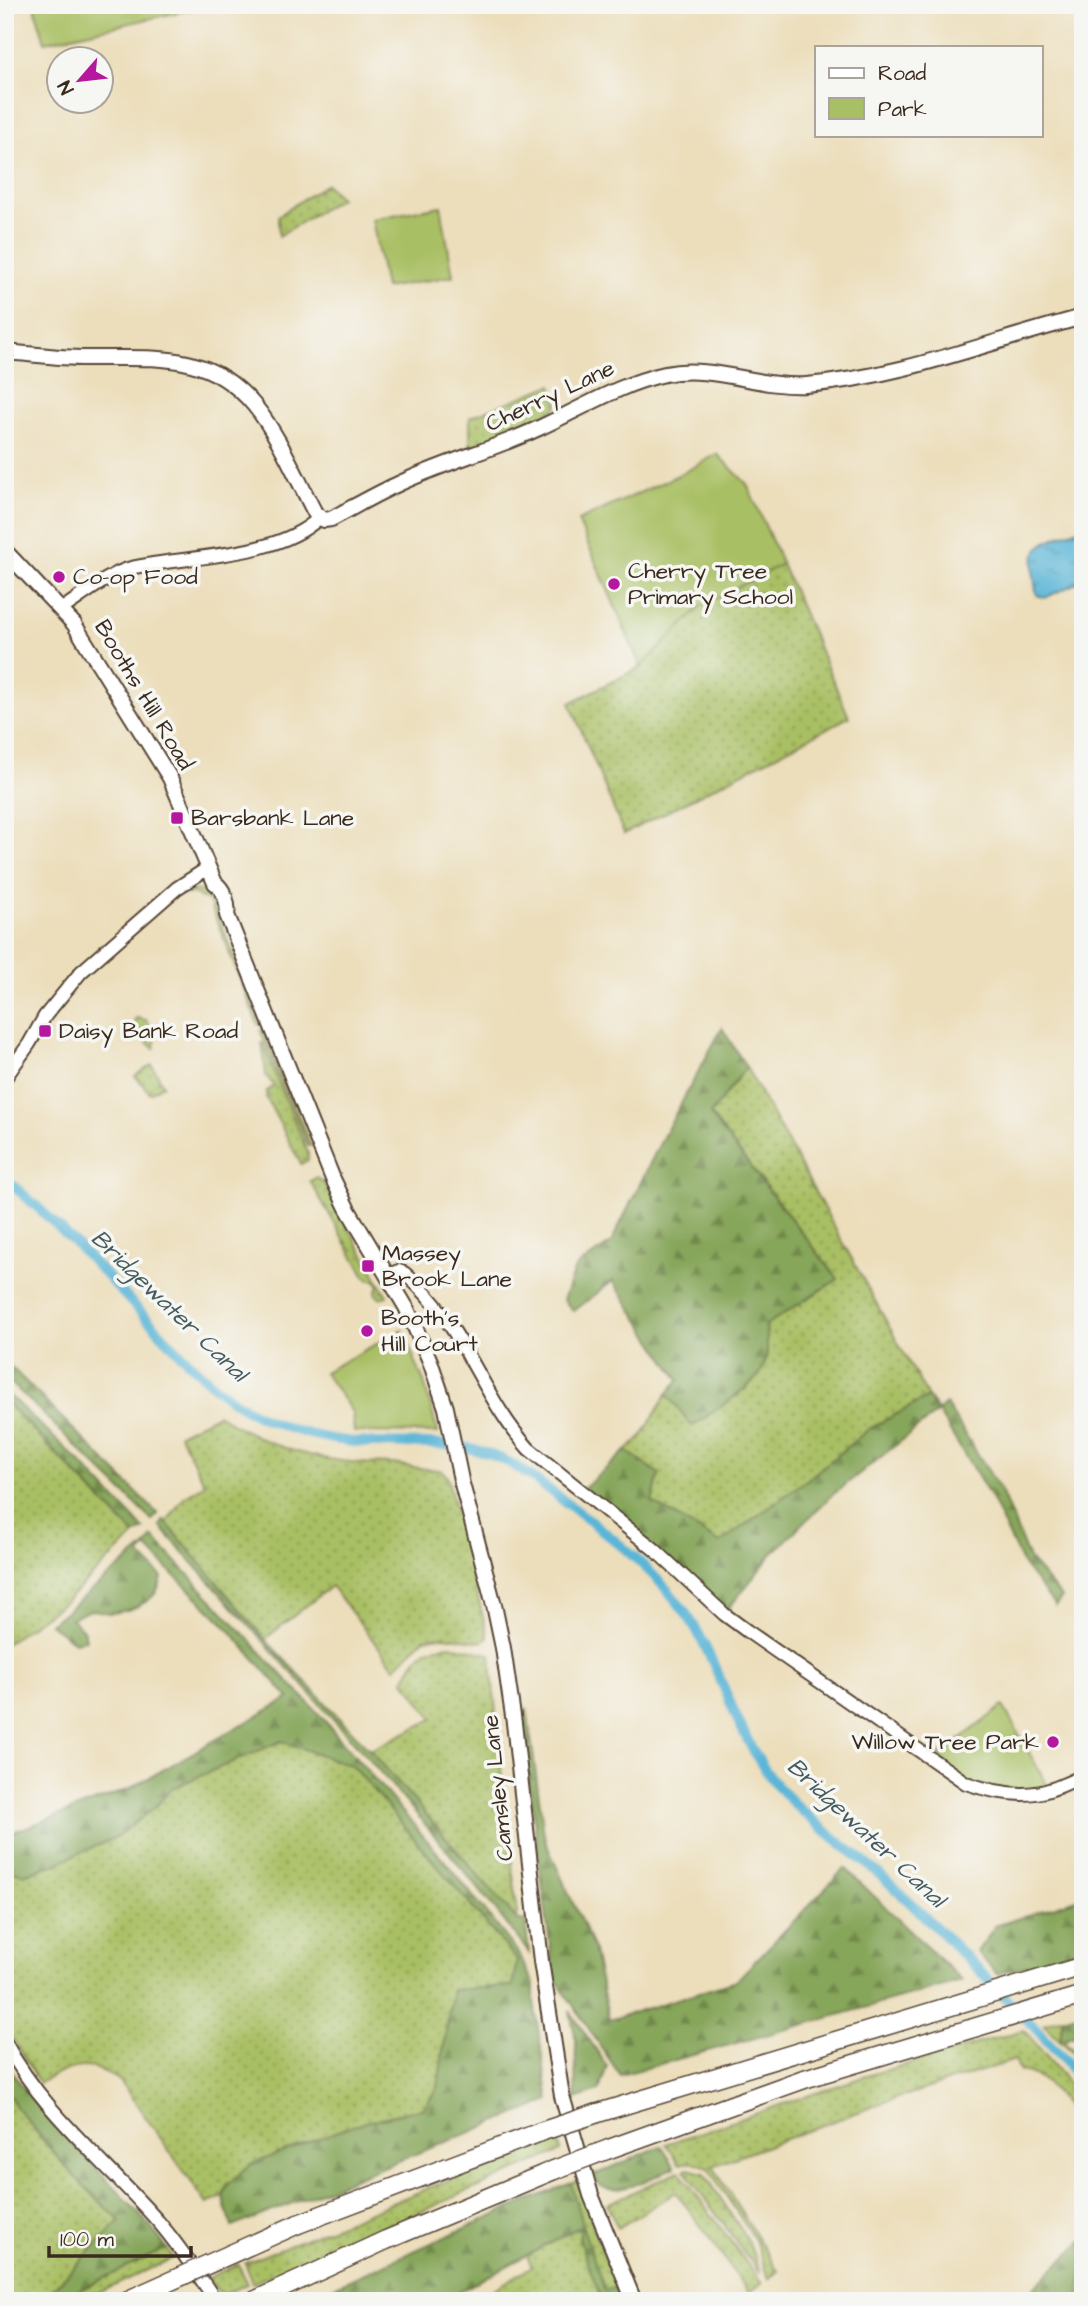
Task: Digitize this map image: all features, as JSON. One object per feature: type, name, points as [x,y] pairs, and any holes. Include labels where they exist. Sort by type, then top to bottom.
[{"type":"highway","points":[[126,2301],[298,2224],[543,2132],[1083,1966]]},
{"type":"highway","points":[[254,2301],[386,2240],[608,2149],[804,2079],[1083,1995]]},
{"type":"main road","name":"Cherry Lane","points":[[319,517],[331,519],[397,485],[517,437],[615,390],[640,381],[672,373],[697,372],[766,384],[803,385],[857,380],[908,369],[1014,335],[1083,317]]},
{"type":"main road","points":[[5,352],[85,358],[175,359],[193,363],[215,373],[243,392],[257,408],[319,517]]},
{"type":"main road","name":"Booths Hill Road","points":[[5,551],[75,624],[170,778],[215,883],[213,891],[221,911],[227,915],[333,1179],[388,1275]]},
{"type":"main road","name":"Camsley Lane","points":[[388,1275],[411,1317],[446,1408],[494,1605],[514,1723],[541,1961],[562,2096],[591,2195],[634,2301]]},
{"type":"street","name":"Cherry Lane","points":[[62,609],[130,568],[256,548],[306,530],[319,517]]},
{"type":"street","points":[[5,1078],[45,1016],[81,972],[177,888],[208,868]]},
{"type":"street","points":[[388,1275],[399,1271],[404,1273],[432,1300],[453,1328],[505,1420],[529,1449],[654,1549],[724,1614],[747,1631],[966,1783],[987,1791],[1024,1793],[1051,1790],[1083,1777]]},
{"type":"street","points":[[5,2042],[30,2085],[163,2227],[216,2301]]},
{"type":"green space","points":[[34,5],[211,5],[45,42]]},
{"type":"green space","points":[[326,184],[340,198],[279,236],[278,216]]},
{"type":"green space","points":[[441,206],[453,276],[385,288],[372,219]]},
{"type":"green space","points":[[552,385],[558,404],[553,411],[470,450],[470,417]]},
{"type":"green space","points":[[717,454],[747,484],[782,564],[701,606],[641,667],[578,521],[685,472]]},
{"type":"green space","points":[[782,564],[849,717],[624,834],[570,703],[641,667],[701,606]]},
{"type":"green space","points":[[193,890],[201,891],[212,899],[261,1025],[258,1025],[209,901],[194,894],[183,894]]},
{"type":"green space","points":[[136,1018],[146,1020],[156,1034],[154,1049],[133,1029]]},
{"type":"green space","points":[[722,1028],[746,1067],[710,1115],[838,1279],[766,1325],[766,1359],[758,1376],[730,1400],[692,1426],[667,1394],[679,1380],[613,1281],[574,1311],[563,1300],[575,1268],[611,1243],[664,1135]]},
{"type":"green space","points":[[263,1029],[311,1146],[308,1146],[260,1030]]},
{"type":"green space","points":[[262,1042],[308,1153],[308,1160],[301,1164],[266,1097],[267,1091],[274,1086],[266,1075]]},
{"type":"green space","points":[[152,1065],[163,1085],[150,1093],[135,1076]]},
{"type":"green space","points":[[746,1067],[928,1397],[869,1429],[808,1479],[720,1543],[652,1502],[659,1474],[626,1451],[640,1439],[667,1394],[692,1426],[741,1391],[758,1376],[764,1365],[767,1348],[766,1325],[838,1279],[710,1114]]},
{"type":"green space","points":[[316,1178],[323,1182],[387,1296],[377,1296],[376,1290],[379,1287],[376,1280],[365,1276],[310,1181]]},
{"type":"green space","points":[[402,1330],[424,1382],[438,1433],[354,1432],[352,1412],[324,1372]]},
{"type":"green space","points":[[5,1361],[158,1514],[152,1520],[5,1377]]},
{"type":"green space","points":[[5,1392],[79,1461],[144,1529],[135,1535],[5,1401]]},
{"type":"green space","points":[[928,1397],[938,1411],[946,1404],[1001,1491],[1029,1559],[1062,1598],[1055,1606],[1023,1565],[990,1496],[938,1412],[831,1496],[773,1553],[724,1614],[584,1488],[626,1451],[659,1474],[652,1502],[720,1543],[808,1479],[869,1429]]},
{"type":"green space","points":[[5,1401],[135,1535],[66,1601],[5,1644]]},
{"type":"green space","points":[[218,1414],[268,1442],[303,1454],[340,1461],[441,1470],[447,1476],[488,1637],[482,1642],[444,1636],[424,1638],[395,1668],[331,1586],[265,1639],[163,1527],[184,1497],[205,1484],[179,1434]]},
{"type":"green space","points":[[164,1520],[265,1639],[370,1750],[518,1921],[525,1920],[529,1953],[486,1897],[395,1789],[160,1526]]},
{"type":"green space","points":[[153,1537],[318,1713],[454,1872],[516,1950],[534,1984],[534,2002],[549,2101],[232,2227],[223,2197],[227,2185],[249,2165],[353,2125],[424,2108],[438,2087],[452,1990],[513,1986],[517,1960],[353,1766],[281,1741],[172,1788],[156,1806],[117,1837],[50,1866],[22,1874],[5,1868],[5,1835],[129,1789],[289,1698],[225,1625],[146,1547],[140,1555],[162,1577],[160,1586],[150,1599],[127,1610],[110,1613],[93,1610],[71,1618],[84,1631],[86,1640],[74,1642],[50,1624],[145,1547]]},
{"type":"green space","points":[[450,1645],[490,1654],[518,1921],[370,1750],[433,1719],[404,1680],[421,1654],[432,1648]]},
{"type":"green space","points":[[1003,1706],[1050,1790],[1024,1793],[966,1783],[938,1756]]},
{"type":"green space","points":[[527,1710],[545,1841],[593,1947],[609,2020],[736,1981],[845,1868],[962,1981],[620,2075],[554,1977],[521,1716]]},
{"type":"green space","points":[[281,1741],[353,1766],[517,1960],[514,1986],[452,1990],[438,2087],[424,2108],[353,2125],[227,2184],[223,2197],[207,2204],[120,2081],[99,2069],[79,2067],[39,2083],[5,2026],[5,1868],[23,1874],[50,1866],[117,1837],[156,1806],[172,1788]]},
{"type":"green space","points":[[1083,1897],[1083,1949],[997,1974],[977,1952],[995,1926]]},
{"type":"green space","points":[[570,2011],[607,2066],[599,2091],[575,2099],[576,2041]]},
{"type":"green space","points":[[1083,2012],[1083,2033],[1060,2040],[1063,2018]]},
{"type":"green space","points":[[1063,2018],[1060,2039],[1066,2038],[1065,2043],[1083,2054],[1083,2062],[1043,2024]]},
{"type":"green space","points":[[1024,2030],[1062,2075],[1083,2107],[1083,2134],[1065,2104],[1050,2086],[1031,2074],[1020,2071],[1015,2060],[882,2103],[713,2166],[778,2271],[768,2279],[755,2240],[708,2168],[695,2163],[680,2164],[666,2144],[863,2077]]},
{"type":"green space","points":[[5,2060],[18,2081],[49,2119],[132,2206],[167,2248],[57,2301],[41,2301],[120,2221],[72,2174],[17,2108],[5,2088]]},
{"type":"green space","points":[[5,2088],[44,2142],[120,2221],[41,2301],[5,2301]]},
{"type":"green space","points":[[558,2140],[561,2151],[299,2269],[296,2264],[253,2283],[245,2263],[431,2187]]},
{"type":"green space","points":[[661,2146],[675,2167],[649,2179],[626,2187],[607,2189],[599,2184],[594,2175]]},
{"type":"green space","points":[[684,2170],[704,2173],[748,2240],[760,2274]]},
{"type":"green space","points":[[679,2171],[762,2284],[748,2292],[677,2193],[618,2228],[607,2204]]},
{"type":"green space","points":[[578,2181],[608,2268],[623,2301],[620,2301],[614,2288],[605,2292],[582,2227],[579,2240],[602,2301],[475,2301],[532,2266],[527,2256],[582,2225],[571,2183]]},
{"type":"green space","points":[[571,2183],[582,2225],[605,2291],[614,2287],[620,2301],[602,2301],[579,2240],[581,2226],[442,2301],[312,2301],[311,2297]]},
{"type":"green space","points":[[1083,2240],[1081,2301],[1020,2301]]},
{"type":"green space","points":[[167,2248],[173,2258],[82,2301],[57,2301]]},
{"type":"green space","points":[[238,2264],[248,2284],[221,2295],[208,2278]]},
{"type":"water","points":[[1083,527],[1083,580],[1045,598],[1037,595],[1033,565],[1039,548],[1046,542]]},
{"type":"waterway","name":"Bridgewater Canal","points":[[5,1179],[63,1232],[193,1366],[222,1392],[253,1413],[290,1428],[333,1439],[447,1445],[490,1454],[533,1478],[622,1547],[664,1587],[696,1629],[743,1731],[765,1770],[779,1788],[805,1813],[875,1870],[934,1925],[1066,2061],[1083,2085]]},
{"type":"place","name":"Co-op Food","points":[[59,577]]},
{"type":"place","name":"Cherry Tree Primary School","points":[[614,584]]},
{"type":"place","name":"Barsbank Lane","points":[[177,818]]},
{"type":"place","name":"Daisy Bank Road","points":[[45,1031]]},
{"type":"place","name":"Massey Brook Lane","points":[[368,1266]]},
{"type":"place","name":"Booth's Hill Court","points":[[367,1331]]},
{"type":"place","name":"Willow Tree Park","points":[[1053,1742]]}]
